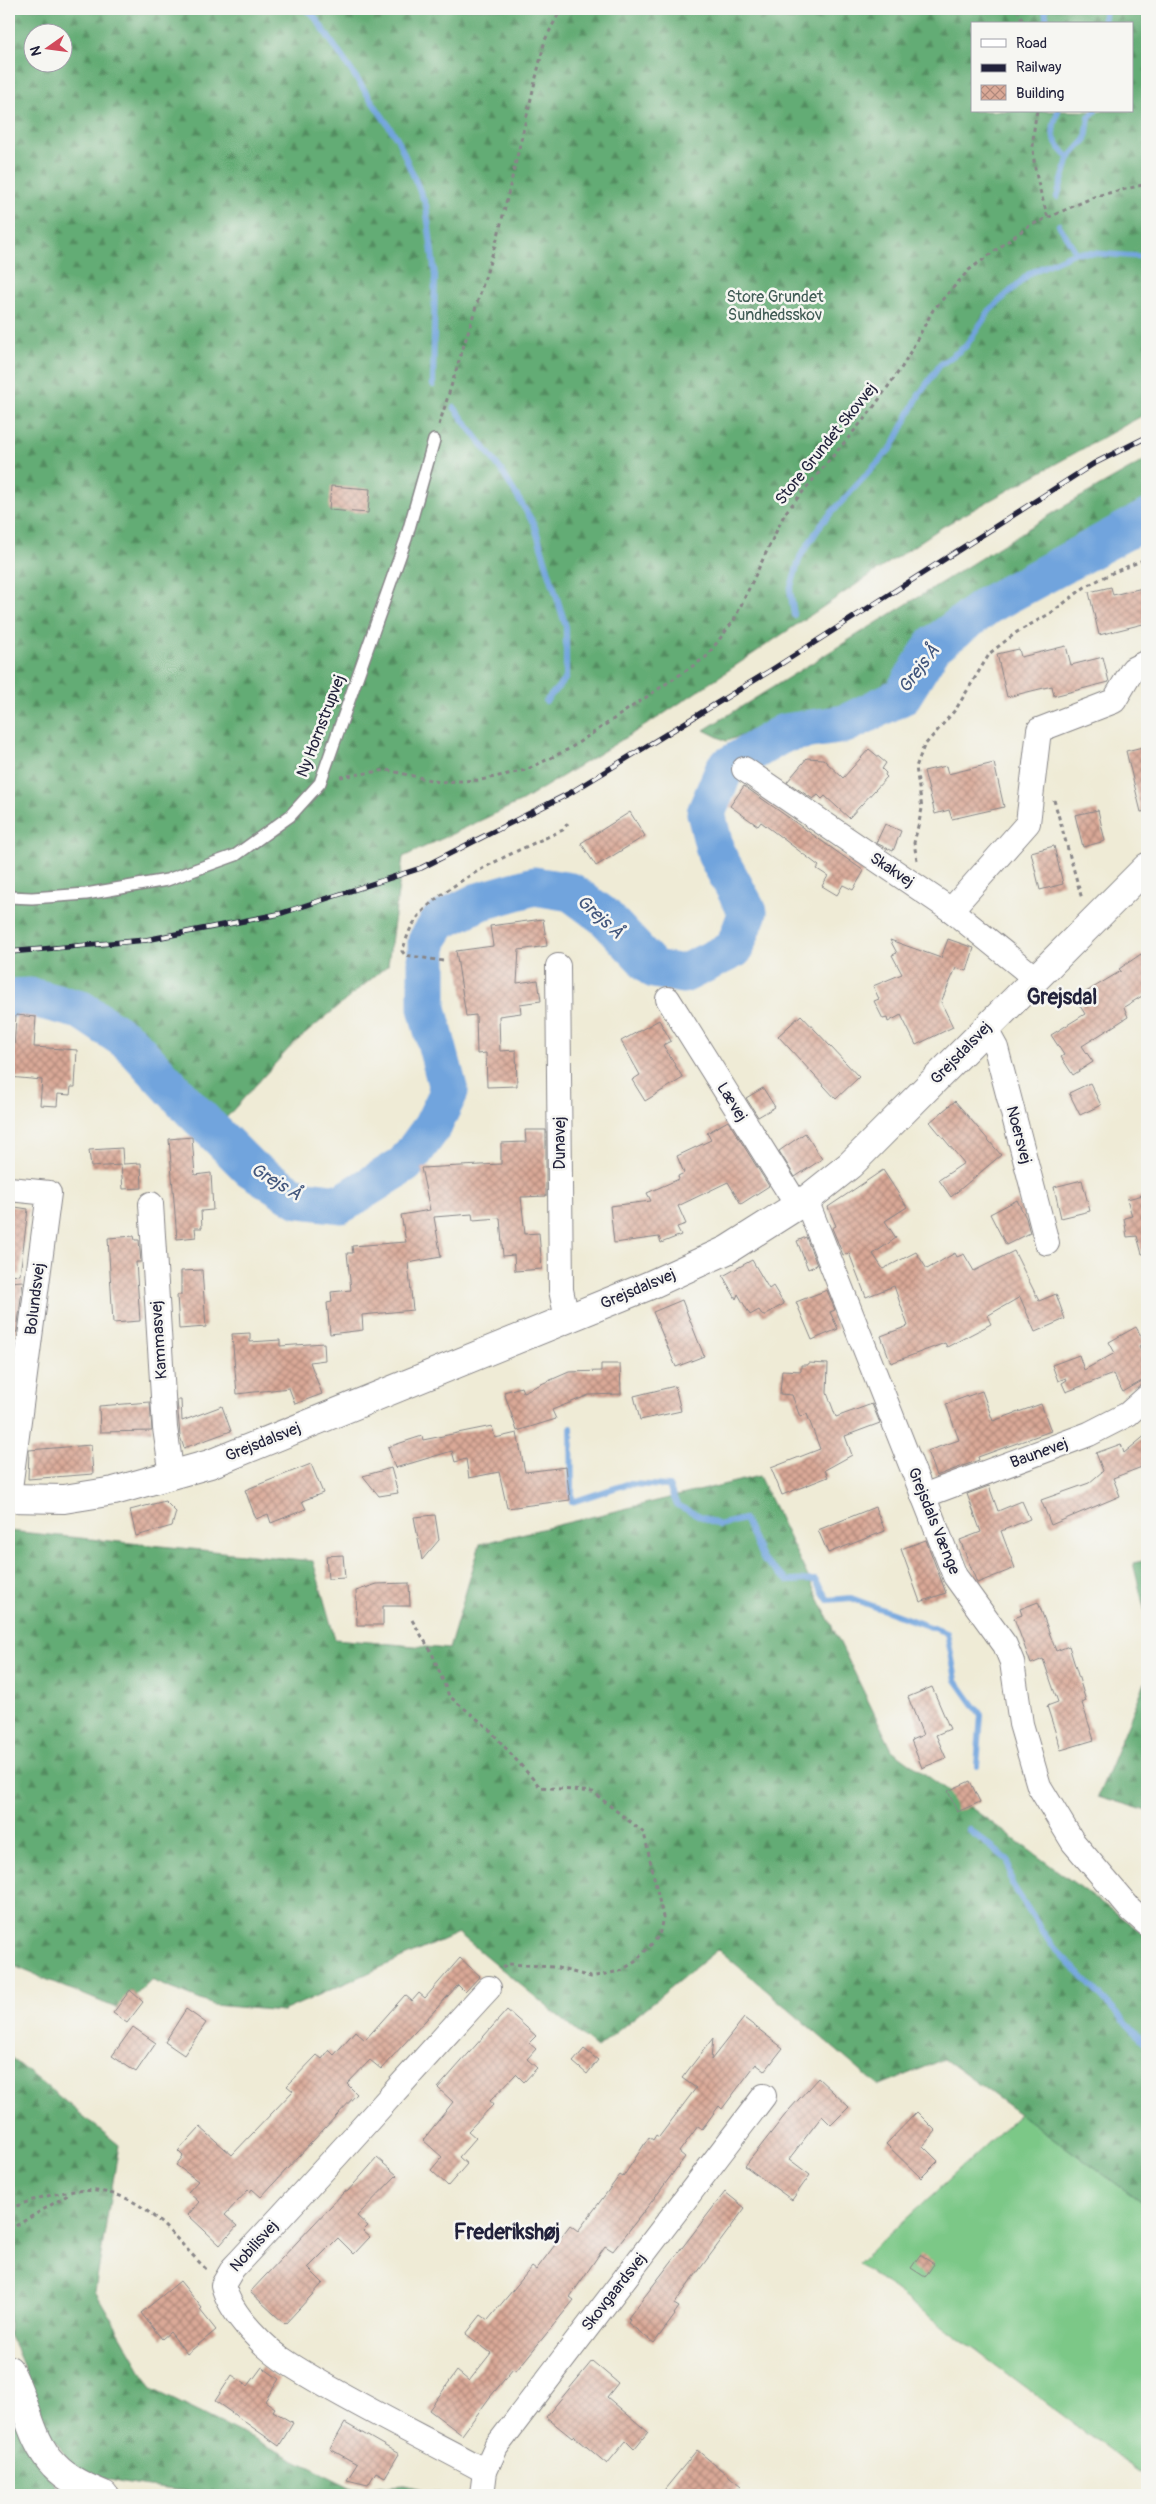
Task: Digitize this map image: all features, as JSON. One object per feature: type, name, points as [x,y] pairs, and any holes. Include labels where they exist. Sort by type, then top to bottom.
[{"type":"street","points":[[951,910],[1028,823],[1039,730],[1114,701],[1133,669],[1147,662]]},
{"type":"street","name":"Skakvej","points":[[744,768],[951,910],[1035,978]]},
{"type":"street","name":"Grejsdalsvej","points":[[9,1497],[64,1499],[114,1491],[210,1464],[648,1286],[727,1250],[801,1202],[850,1165],[893,1124],[985,1028],[1147,867]]},
{"type":"street","name":"Dunavej","points":[[558,966],[561,1290],[567,1319]]},
{"type":"street","name":"Lævej","points":[[668,999],[801,1202]]},
{"type":"street","name":"Noersvej","points":[[985,1028],[996,1048],[1047,1244]]},
{"type":"street","name":"Bolundsvej","points":[[9,1189],[49,1192],[9,1497]]},
{"type":"street","name":"Grejsdals Vænge","points":[[801,1202],[955,1576],[1006,1645],[1012,1662],[1021,1724],[1039,1786],[1073,1842],[1130,1910],[1147,1924]]},
{"type":"street","name":"Kammasvej","points":[[151,1204],[165,1428],[172,1476]]},
{"type":"street","name":"Baunevej","points":[[923,1496],[1089,1434],[1128,1414],[1147,1397]]},
{"type":"street","name":"Nobilisvej","points":[[485,2471],[290,2365],[252,2332],[230,2302],[223,2286],[233,2268],[321,2174],[378,2108],[489,1988]]},
{"type":"street","name":"Skovgaardsvej","points":[[482,2495],[485,2471],[496,2447],[764,2096]]},
{"type":"street","points":[[9,2370],[17,2384],[38,2441],[53,2464],[74,2482],[104,2495]]},
{"type":"lane","name":"Ny Hornstrupvej","points":[[9,897],[32,898],[86,894],[167,880],[236,855],[290,816],[320,783],[406,539],[434,440]]},
{"type":"path","points":[[434,440],[498,236],[526,127],[545,40],[561,9]]},
{"type":"path","points":[[1017,9],[1023,22]]},
{"type":"path","points":[[1037,112],[1032,134],[1033,168],[1048,218]]},
{"type":"path","name":"Store Grundet Skovvej","points":[[320,783],[348,774],[387,770],[439,782],[481,780],[526,770],[569,750],[706,657],[734,620],[785,513],[870,412],[902,367],[933,310],[968,270],[1027,227],[1096,196],[1147,184]]},
{"type":"path","points":[[922,890],[914,843],[922,809],[916,767],[924,746],[956,709],[990,654],[1017,632],[1051,613],[1085,587],[1141,560],[1147,555]]},
{"type":"path","points":[[1033,783],[1052,794],[1090,924]]},
{"type":"path","points":[[443,961],[405,955],[402,951],[414,922],[434,902],[459,882],[563,830],[568,823]]},
{"type":"path","points":[[412,1620],[432,1653],[449,1696],[487,1727],[540,1787],[593,1792],[644,1833],[663,1917],[659,1936],[635,1962],[620,1971],[591,1977],[554,1967],[508,1964],[494,1973],[489,1988]]},
{"type":"path","points":[[9,2209],[30,2200],[93,2189],[117,2194],[144,2208],[223,2286]]},
{"type":"path","points":[[9,2230],[73,2192]]},
{"type":"green space","name":"Store Grundet Sundhedsskov","points":[[9,9],[1147,9],[1147,413],[942,527],[659,717],[522,801],[403,857],[388,965],[292,1045],[206,1140],[97,1030],[51,1010],[9,1010]]},
{"type":"green space","points":[[1147,459],[1147,505],[973,599],[926,638],[884,695],[847,710],[770,726],[726,741],[704,730],[1063,507]]},
{"type":"green space","points":[[759,1476],[892,1750],[1147,1936],[1147,2206],[944,2059],[878,2086],[718,1949],[597,2048],[458,1933],[283,2011],[213,2005],[151,1980],[121,2010],[9,1964],[9,1531],[313,1561],[335,1639],[449,1649],[480,1544]]},
{"type":"green space","points":[[1147,1560],[1147,1620],[1133,1563]]},
{"type":"green space","points":[[1147,1678],[1147,1811],[1098,1796]]},
{"type":"green space","points":[[9,2056],[119,2145],[95,2291],[152,2389],[354,2489],[404,2485],[442,2495],[306,2496],[189,2491],[137,2485],[97,2476],[72,2463],[51,2434],[9,2335]]},
{"type":"green space","points":[[1020,2114],[1147,2206],[1147,2478],[858,2263]]},
{"type":"green space","points":[[9,2391],[44,2470],[57,2487],[74,2495],[9,2495]]},
{"type":"building","points":[[331,486],[370,489],[368,513],[329,510]]},
{"type":"building","points":[[1111,587],[1113,595],[1147,587],[1147,623],[1099,635],[1089,592]]},
{"type":"building","points":[[1066,646],[1071,665],[1103,657],[1109,682],[1054,696],[1052,686],[1007,697],[997,654],[1019,649],[1021,657]]},
{"type":"building","points":[[1147,746],[1147,811],[1141,812],[1126,751]]},
{"type":"building","points":[[869,749],[886,763],[882,769],[887,777],[849,818],[825,796],[822,799],[818,795],[813,799],[787,782],[807,758],[823,759],[843,778]]},
{"type":"building","points":[[994,763],[1004,807],[952,819],[949,810],[935,814],[924,771],[946,766],[948,774]]},
{"type":"building","points":[[744,786],[864,871],[853,890],[843,885],[837,895],[822,886],[828,876],[817,869],[819,866],[761,822],[758,826],[730,806]]},
{"type":"building","points":[[1098,810],[1105,841],[1083,847],[1075,815]]},
{"type":"building","points":[[630,812],[645,836],[596,866],[581,843]]},
{"type":"building","points":[[885,824],[901,831],[893,851],[876,843]]},
{"type":"building","points":[[1054,846],[1063,884],[1040,890],[1031,852]]},
{"type":"building","points":[[543,919],[547,946],[519,950],[517,983],[538,980],[541,1001],[520,1004],[521,1013],[499,1016],[500,1051],[516,1050],[517,1086],[487,1087],[486,1053],[477,1054],[476,1015],[466,1016],[456,951],[493,946],[490,926]]},
{"type":"building","points":[[948,939],[974,948],[967,971],[956,968],[941,1002],[953,1027],[916,1045],[901,1015],[888,1022],[887,1018],[883,1019],[874,1001],[879,999],[873,986],[902,974],[892,955],[897,953],[890,940],[941,958]]},
{"type":"building","points":[[1141,954],[1147,963],[1147,993],[1124,1007],[1128,1017],[1082,1046],[1093,1062],[1073,1075],[1061,1057],[1064,1055],[1051,1035],[1085,1014],[1080,1006],[1083,1004],[1081,1001],[1089,996],[1086,992],[1121,971],[1119,969]]},
{"type":"building","points":[[16,1015],[36,1017],[34,1047],[77,1050],[75,1087],[71,1087],[70,1095],[58,1094],[57,1106],[40,1105],[42,1080],[9,1077],[9,1049],[14,1049]]},
{"type":"building","points":[[801,1015],[859,1077],[836,1099],[778,1036]]},
{"type":"building","points":[[659,1020],[671,1041],[663,1045],[683,1078],[645,1101],[632,1080],[640,1075],[621,1041]]},
{"type":"building","points":[[1090,1083],[1101,1105],[1080,1115],[1069,1093]]},
{"type":"building","points":[[763,1088],[775,1107],[758,1117],[746,1098]]},
{"type":"building","points":[[955,1101],[1001,1155],[951,1197],[939,1180],[964,1163],[930,1122]]},
{"type":"building","points":[[728,1121],[769,1186],[741,1204],[728,1182],[678,1206],[686,1224],[677,1227],[681,1235],[661,1243],[659,1237],[614,1243],[610,1206],[651,1201],[647,1193],[679,1179],[678,1176],[684,1173],[677,1156],[711,1140],[707,1133]]},
{"type":"building","points":[[525,1130],[546,1130],[546,1196],[521,1197],[525,1234],[539,1233],[542,1269],[515,1271],[514,1255],[503,1256],[500,1218],[473,1220],[472,1214],[434,1217],[441,1257],[408,1263],[413,1310],[362,1315],[363,1330],[330,1334],[327,1303],[332,1302],[331,1292],[351,1290],[347,1253],[353,1253],[352,1246],[406,1242],[401,1215],[430,1210],[421,1168],[501,1164],[501,1143],[526,1142]]},
{"type":"building","points":[[805,1133],[822,1159],[795,1177],[779,1151]]},
{"type":"building","points":[[192,1137],[195,1175],[211,1173],[213,1210],[201,1211],[202,1228],[195,1228],[196,1237],[177,1239],[169,1139]]},
{"type":"building","points":[[122,1148],[123,1164],[141,1163],[142,1188],[123,1189],[121,1165],[91,1167],[89,1150]]},
{"type":"building","points":[[883,1170],[907,1207],[885,1221],[896,1238],[873,1254],[883,1269],[916,1252],[927,1269],[955,1253],[957,1257],[964,1254],[974,1271],[1014,1251],[1039,1301],[1056,1294],[1065,1319],[1035,1332],[1020,1297],[987,1316],[991,1324],[947,1347],[945,1343],[891,1363],[881,1336],[908,1326],[894,1286],[866,1297],[849,1253],[843,1255],[832,1228],[836,1226],[828,1207]]},
{"type":"building","points":[[1082,1180],[1090,1211],[1061,1218],[1054,1187]]},
{"type":"building","points":[[1147,1194],[1147,1253],[1142,1254],[1137,1236],[1127,1237],[1124,1218],[1132,1216],[1127,1199]]},
{"type":"building","points":[[1017,1200],[1026,1218],[1030,1233],[1006,1245],[990,1214]]},
{"type":"building","points":[[9,1206],[28,1209],[20,1275],[9,1274]]},
{"type":"building","points":[[134,1236],[135,1240],[139,1240],[141,1262],[136,1262],[140,1321],[113,1323],[108,1238]]},
{"type":"building","points":[[806,1237],[817,1265],[808,1269],[797,1241]]},
{"type":"building","points":[[752,1260],[769,1289],[773,1286],[784,1304],[763,1316],[759,1310],[750,1315],[738,1294],[736,1299],[723,1276]]},
{"type":"building","points":[[202,1270],[206,1327],[179,1329],[177,1295],[181,1295],[181,1271]]},
{"type":"building","points":[[23,1281],[17,1332],[9,1332],[9,1282]]},
{"type":"building","points":[[827,1290],[835,1310],[830,1312],[838,1329],[812,1340],[796,1302]]},
{"type":"building","points":[[682,1300],[704,1356],[676,1367],[653,1312]]},
{"type":"building","points":[[1136,1327],[1145,1343],[1139,1346],[1147,1361],[1147,1378],[1123,1392],[1113,1374],[1066,1392],[1062,1383],[1067,1380],[1066,1378],[1058,1381],[1052,1365],[1079,1355],[1084,1370],[1115,1353],[1109,1342]]},
{"type":"building","points":[[250,1333],[250,1342],[280,1340],[280,1346],[324,1343],[325,1360],[310,1362],[322,1394],[295,1404],[289,1388],[237,1394],[232,1334]]},
{"type":"building","points":[[808,1363],[828,1364],[827,1393],[836,1417],[872,1404],[880,1423],[845,1436],[852,1455],[825,1470],[828,1477],[782,1495],[771,1468],[820,1449],[807,1414],[800,1417],[792,1395],[780,1394],[782,1370],[801,1371],[801,1365],[808,1365]]},
{"type":"building","points":[[601,1364],[620,1364],[621,1394],[589,1395],[552,1410],[556,1419],[517,1431],[504,1392],[521,1387],[523,1392],[569,1372],[601,1371]]},
{"type":"building","points":[[675,1386],[681,1411],[640,1420],[634,1396]]},
{"type":"building","points":[[982,1391],[993,1421],[1041,1404],[1051,1431],[978,1457],[979,1460],[936,1476],[927,1451],[959,1440],[946,1404]]},
{"type":"building","points":[[177,1400],[181,1400],[182,1421],[222,1406],[231,1431],[184,1448],[180,1436]]},
{"type":"building","points":[[150,1402],[152,1431],[100,1432],[99,1406]]},
{"type":"building","points":[[492,1426],[495,1438],[517,1433],[525,1472],[566,1467],[570,1500],[507,1508],[499,1472],[469,1478],[466,1459],[455,1462],[452,1451],[395,1468],[388,1447],[422,1436],[423,1440]]},
{"type":"building","points":[[1147,1434],[1147,1465],[1113,1478],[1120,1496],[1051,1525],[1041,1500],[1089,1483],[1103,1471],[1096,1453],[1121,1444],[1124,1453]]},
{"type":"building","points":[[91,1445],[93,1474],[28,1479],[29,1450]]},
{"type":"building","points":[[311,1464],[323,1493],[302,1501],[306,1509],[271,1523],[268,1514],[256,1519],[245,1490]]},
{"type":"building","points":[[391,1468],[398,1493],[379,1496],[363,1476]]},
{"type":"building","points":[[989,1486],[998,1511],[1022,1501],[1030,1519],[1001,1531],[1015,1568],[977,1583],[960,1540],[981,1532],[967,1494]]},
{"type":"building","points":[[165,1501],[176,1512],[172,1526],[136,1536],[130,1510]]},
{"type":"building","points":[[875,1507],[885,1531],[828,1553],[818,1530]]},
{"type":"building","points":[[435,1515],[439,1540],[422,1560],[414,1517]]},
{"type":"building","points":[[926,1540],[946,1593],[920,1602],[901,1549]]},
{"type":"building","points":[[343,1555],[345,1578],[328,1579],[326,1556]]},
{"type":"building","points":[[409,1583],[410,1606],[383,1606],[383,1625],[357,1625],[356,1591],[377,1584]]},
{"type":"building","points":[[1038,1602],[1056,1651],[1069,1646],[1086,1701],[1082,1703],[1094,1740],[1061,1750],[1047,1706],[1058,1702],[1043,1659],[1031,1664],[1014,1618],[1022,1615],[1020,1609]]},
{"type":"building","points":[[932,1687],[950,1729],[936,1735],[946,1758],[922,1768],[911,1740],[923,1735],[908,1697]]},
{"type":"building","points":[[970,1781],[980,1802],[957,1812],[948,1791]]},
{"type":"building","points":[[460,1958],[480,1976],[465,1992],[458,1985],[381,2069],[370,2060],[347,2084],[357,2094],[261,2197],[252,2189],[250,2192],[248,2190],[225,2215],[237,2226],[220,2245],[188,2215],[199,2202],[188,2192],[198,2181],[176,2165],[183,2156],[178,2151],[200,2127],[232,2155],[293,2091],[287,2086],[317,2055],[322,2059],[329,2050],[334,2055],[355,2031],[365,2040],[405,1995],[412,2001],[419,1993],[425,1998]]},
{"type":"building","points":[[130,1990],[143,2002],[127,2023],[113,2013]]},
{"type":"building","points":[[186,2009],[206,2023],[184,2055],[165,2042]]},
{"type":"building","points":[[507,2010],[536,2036],[529,2043],[536,2049],[527,2059],[537,2068],[524,2082],[516,2074],[490,2101],[493,2105],[468,2131],[476,2138],[459,2157],[467,2164],[448,2186],[431,2170],[442,2157],[423,2140],[453,2102],[438,2088]]},
{"type":"building","points":[[744,2018],[783,2048],[765,2071],[756,2064],[722,2109],[719,2106],[702,2129],[698,2126],[679,2152],[685,2157],[659,2192],[613,2251],[605,2246],[570,2297],[574,2300],[516,2371],[513,2369],[462,2435],[429,2410],[457,2371],[469,2381],[491,2353],[466,2334],[481,2315],[488,2320],[532,2267],[536,2270],[570,2225],[578,2231],[620,2175],[623,2177],[649,2137],[653,2140],[656,2135],[659,2137],[696,2088],[682,2078],[713,2038],[711,2060]]},
{"type":"building","points":[[133,2027],[156,2043],[136,2072],[112,2056]]},
{"type":"building","points":[[584,2049],[598,2060],[587,2074],[573,2062]]},
{"type":"building","points":[[818,2078],[849,2107],[831,2125],[822,2116],[789,2159],[810,2175],[792,2200],[745,2166],[789,2110]]},
{"type":"building","points":[[917,2112],[936,2131],[923,2146],[938,2161],[921,2178],[886,2144]]},
{"type":"building","points":[[377,2158],[397,2175],[357,2216],[368,2226],[363,2231],[370,2237],[354,2254],[338,2238],[308,2268],[323,2283],[285,2324],[250,2292],[345,2191],[347,2192]]},
{"type":"building","points":[[725,2192],[745,2208],[674,2304],[679,2307],[675,2315],[654,2343],[628,2323],[630,2320],[628,2318]]},
{"type":"building","points":[[920,2255],[934,2264],[925,2277],[911,2268]]},
{"type":"building","points":[[180,2281],[202,2308],[200,2310],[216,2330],[187,2354],[170,2332],[162,2339],[141,2313]]},
{"type":"building","points":[[592,2361],[618,2383],[607,2397],[648,2432],[634,2449],[626,2441],[607,2464],[574,2436],[572,2438],[546,2417]]},
{"type":"building","points":[[262,2367],[279,2379],[265,2401],[275,2408],[273,2411],[293,2423],[279,2446],[215,2401],[232,2375],[248,2386]]},
{"type":"building","points":[[345,2423],[399,2454],[385,2477],[376,2472],[368,2485],[347,2480],[357,2464],[330,2449]]},
{"type":"building","points":[[697,2450],[741,2486],[733,2495],[660,2495]]},
{"type":"waterway","points":[[304,9],[312,13],[397,138],[426,205],[435,276],[433,385]]},
{"type":"waterway","points":[[1045,9],[1047,22]]},
{"type":"waterway","points":[[1104,9],[1104,22]]},
{"type":"waterway","points":[[1058,112],[1053,132],[1054,137],[1069,158]]},
{"type":"waterway","points":[[1057,197],[1069,158],[1086,139],[1089,117],[1094,112]]},
{"type":"waterway","points":[[1059,225],[1076,252],[1147,257]]},
{"type":"waterway","points":[[794,615],[790,590],[800,557],[822,523],[892,447],[919,395],[940,365],[966,346],[990,310],[1030,273],[1076,252]]},
{"type":"waterway","points":[[454,407],[501,470],[534,524],[566,627],[566,678],[546,701]]},
{"type":"waterway","name":"Grejs Å","points":[[9,998],[30,997],[81,1010],[129,1042],[193,1111],[250,1168],[299,1199],[341,1204],[405,1164],[432,1127],[449,1092],[427,1008],[427,941],[440,921],[478,902],[534,886],[571,892],[605,917],[654,969],[683,974],[734,949],[748,912],[716,854],[706,813],[725,768],[784,733],[845,724],[902,696],[933,646],[988,605],[1147,519]]},
{"type":"waterway","points":[[571,1428],[572,1502],[627,1484],[669,1486],[677,1505],[719,1525],[744,1519],[764,1561],[788,1581],[815,1580],[828,1600],[851,1598],[947,1633],[956,1680],[981,1715],[977,1766]]},
{"type":"waterway","points":[[969,1830],[1008,1860],[1012,1884],[1050,1943],[1147,2045]]},
{"type":"railway","points":[[9,952],[146,940],[279,914],[421,868],[570,793],[773,669],[1093,464],[1147,437]]},
{"type":"district","name":"Grejsdal","points":[[1062,997]]},
{"type":"district","name":"Frederikshøj","points":[[507,2232]]}]
